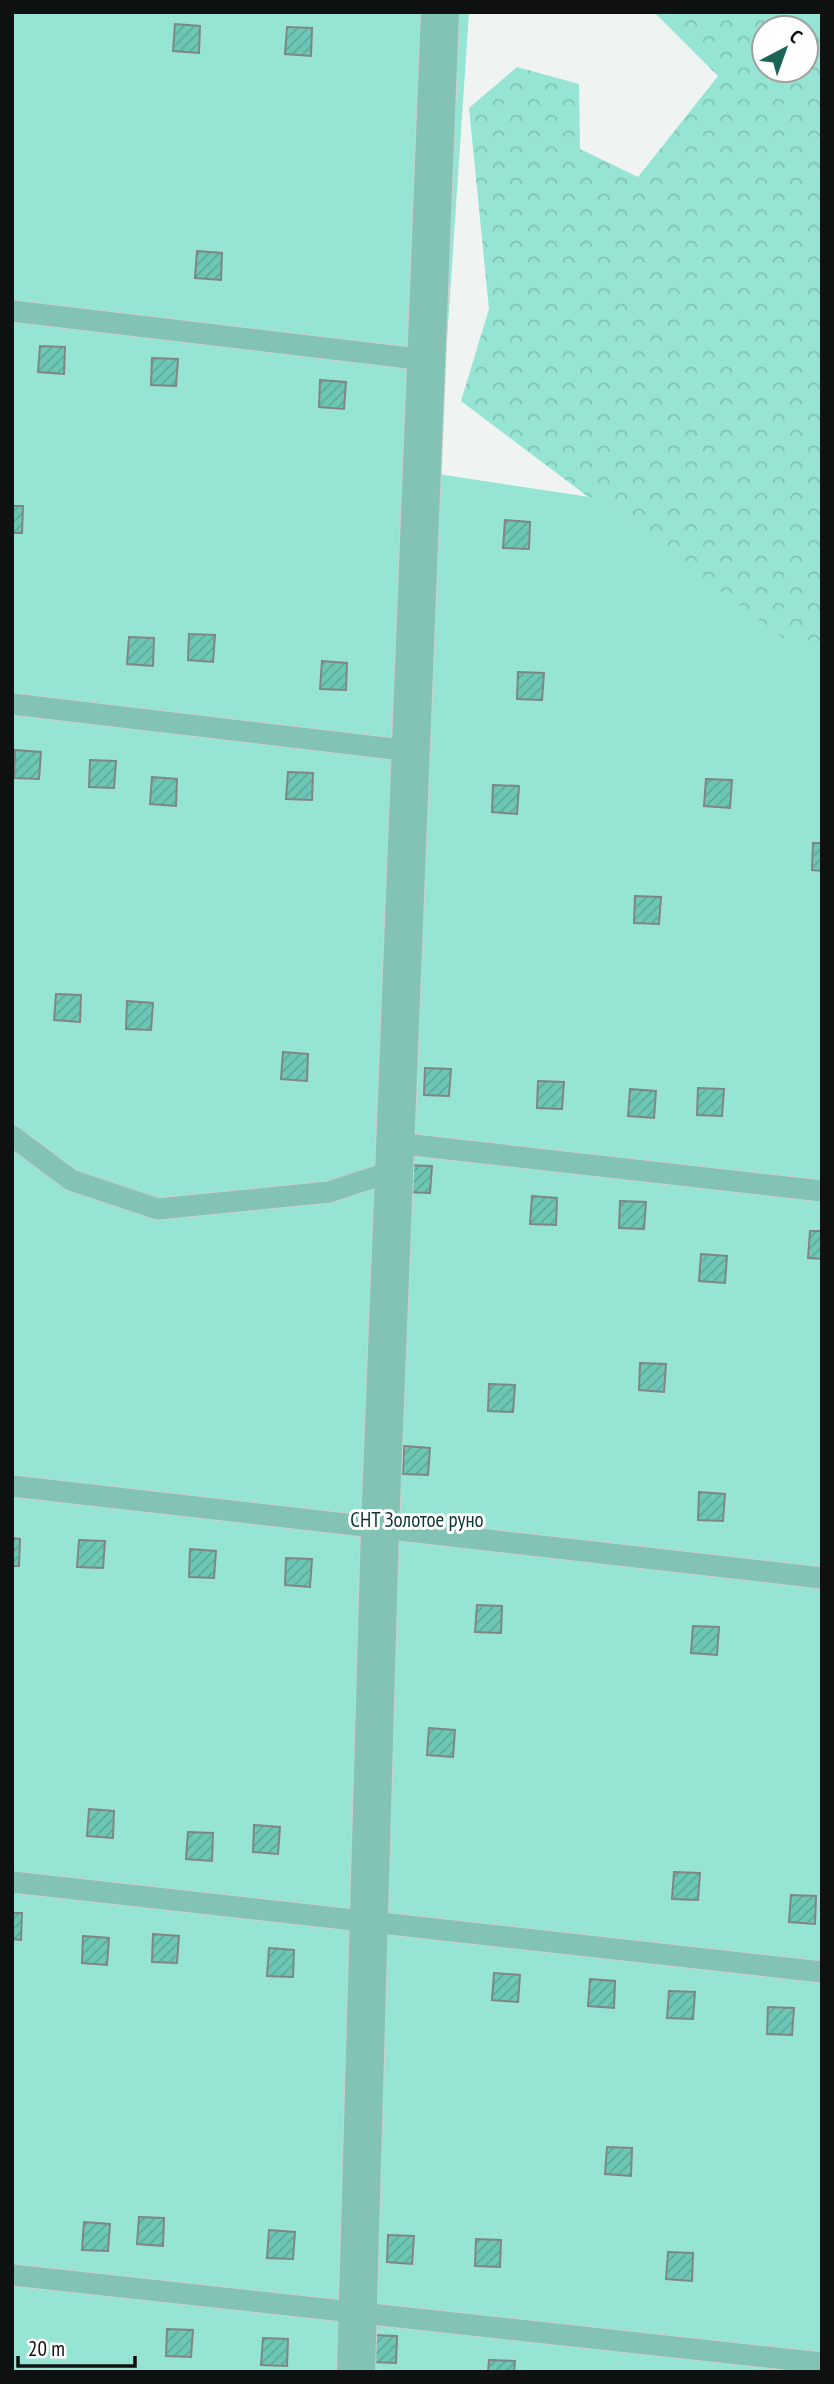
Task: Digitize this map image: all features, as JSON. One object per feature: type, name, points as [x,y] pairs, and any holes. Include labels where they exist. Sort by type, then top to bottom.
[{"type":"street","points":[[356,2372],[380,1528],[440,12]]},
{"type":"lane","points":[[12,311],[426,360]]},
{"type":"lane","points":[[12,704],[411,751]]},
{"type":"lane","points":[[12,1136],[71,1180],[158,1209],[329,1192],[394,1157],[822,1191]]},
{"type":"lane","points":[[12,1486],[822,1578]]},
{"type":"lane","points":[[12,1882],[822,1972]]},
{"type":"lane","points":[[12,2275],[822,2363]]},
{"type":"green space","name":"СНТ Золотое руно","points":[[12,12],[469,12],[438,474],[596,498],[822,667],[822,2372],[12,2372]]},
{"type":"green space","points":[[654,12],[822,12],[822,701],[652,545],[461,401],[489,309],[469,108],[517,67],[579,84],[580,149],[638,177],[718,76]]},
{"type":"building","points":[[175,24],[200,26],[199,53],[173,51]]},
{"type":"building","points":[[287,27],[312,28],[311,56],[285,54]]},
{"type":"building","points":[[197,251],[222,253],[221,280],[195,278]]},
{"type":"building","points":[[40,346],[65,347],[64,374],[38,372]]},
{"type":"building","points":[[152,358],[178,359],[176,386],[151,385]]},
{"type":"building","points":[[320,380],[346,382],[344,409],[319,407]]},
{"type":"building","points":[[12,506],[23,506],[22,533],[12,533]]},
{"type":"building","points":[[505,520],[530,522],[529,549],[503,548]]},
{"type":"building","points":[[189,634],[215,635],[213,662],[188,660]]},
{"type":"building","points":[[129,637],[154,638],[153,666],[127,664]]},
{"type":"building","points":[[322,661],[347,663],[346,690],[320,689]]},
{"type":"building","points":[[518,672],[544,673],[542,700],[517,699]]},
{"type":"building","points":[[15,750],[41,752],[39,779],[14,778]]},
{"type":"building","points":[[90,760],[116,761],[114,788],[89,787]]},
{"type":"building","points":[[288,772],[313,773],[312,800],[286,799]]},
{"type":"building","points":[[152,777],[177,779],[176,806],[150,804]]},
{"type":"building","points":[[706,779],[732,780],[730,808],[704,806]]},
{"type":"building","points":[[493,785],[519,786],[517,814],[492,812]]},
{"type":"building","points":[[813,843],[822,843],[822,871],[812,870]]},
{"type":"building","points":[[635,896],[661,897],[659,924],[634,923]]},
{"type":"building","points":[[56,994],[81,995],[80,1022],[54,1020]]},
{"type":"building","points":[[127,1001],[153,1003],[151,1030],[126,1029]]},
{"type":"building","points":[[283,1052],[308,1054],[307,1081],[281,1079]]},
{"type":"building","points":[[425,1068],[451,1069],[449,1096],[424,1095]]},
{"type":"building","points":[[538,1081],[564,1082],[562,1109],[537,1108]]},
{"type":"building","points":[[698,1088],[724,1089],[722,1116],[697,1115]]},
{"type":"building","points":[[630,1089],[656,1091],[654,1118],[628,1116]]},
{"type":"building","points":[[406,1165],[432,1166],[430,1193],[404,1192]]},
{"type":"building","points":[[532,1196],[557,1198],[556,1225],[530,1224]]},
{"type":"building","points":[[620,1201],[646,1202],[644,1229],[619,1228]]},
{"type":"building","points":[[810,1231],[822,1231],[822,1259],[808,1258]]},
{"type":"building","points":[[701,1254],[727,1256],[725,1283],[699,1281]]},
{"type":"building","points":[[640,1363],[666,1364],[664,1392],[639,1390]]},
{"type":"building","points":[[489,1384],[515,1385],[513,1412],[488,1411]]},
{"type":"building","points":[[404,1446],[430,1448],[428,1475],[403,1474]]},
{"type":"building","points":[[699,1492],[725,1494],[723,1521],[698,1520]]},
{"type":"building","points":[[12,1538],[20,1539],[19,1566],[12,1566]]},
{"type":"building","points":[[79,1540],[105,1541],[103,1568],[77,1567]]},
{"type":"building","points":[[190,1549],[216,1551],[214,1578],[189,1577]]},
{"type":"building","points":[[286,1558],[312,1559],[310,1587],[285,1585]]},
{"type":"building","points":[[477,1605],[502,1606],[501,1633],[475,1632]]},
{"type":"building","points":[[693,1626],[719,1627],[717,1655],[691,1653]]},
{"type":"building","points":[[429,1728],[455,1730],[453,1757],[427,1755]]},
{"type":"building","points":[[89,1809],[114,1811],[113,1838],[87,1836]]},
{"type":"building","points":[[254,1825],[280,1827],[278,1854],[253,1852]]},
{"type":"building","points":[[188,1832],[213,1833],[212,1861],[186,1859]]},
{"type":"building","points":[[674,1872],[700,1873],[698,1900],[672,1899]]},
{"type":"building","points":[[791,1895],[816,1896],[815,1924],[789,1922]]},
{"type":"building","points":[[12,1913],[22,1913],[21,1940],[12,1939]]},
{"type":"building","points":[[153,1934],[179,1936],[177,1963],[152,1962]]},
{"type":"building","points":[[83,1936],[109,1938],[107,1965],[82,1963]]},
{"type":"building","points":[[269,1948],[294,1950],[293,1977],[267,1976]]},
{"type":"building","points":[[494,1973],[520,1975],[518,2002],[492,2000]]},
{"type":"building","points":[[590,1979],[615,1981],[614,2008],[588,2006]]},
{"type":"building","points":[[669,1991],[695,1992],[693,2019],[667,2018]]},
{"type":"building","points":[[768,2007],[794,2008],[792,2035],[767,2034]]},
{"type":"building","points":[[607,2147],[632,2148],[631,2176],[605,2174]]},
{"type":"building","points":[[139,2217],[164,2218],[163,2246],[137,2244]]},
{"type":"building","points":[[84,2222],[110,2224],[108,2251],[82,2250]]},
{"type":"building","points":[[269,2230],[295,2232],[293,2259],[267,2258]]},
{"type":"building","points":[[388,2235],[414,2236],[412,2264],[387,2262]]},
{"type":"building","points":[[476,2239],[501,2240],[500,2267],[475,2266]]},
{"type":"building","points":[[668,2252],[693,2253],[692,2281],[666,2279]]},
{"type":"building","points":[[167,2329],[193,2330],[191,2357],[166,2356]]},
{"type":"building","points":[[371,2335],[397,2336],[396,2363],[370,2362]]},
{"type":"building","points":[[263,2338],[288,2339],[287,2366],[261,2365]]},
{"type":"building","points":[[489,2360],[515,2361],[514,2372],[488,2372]]}]
